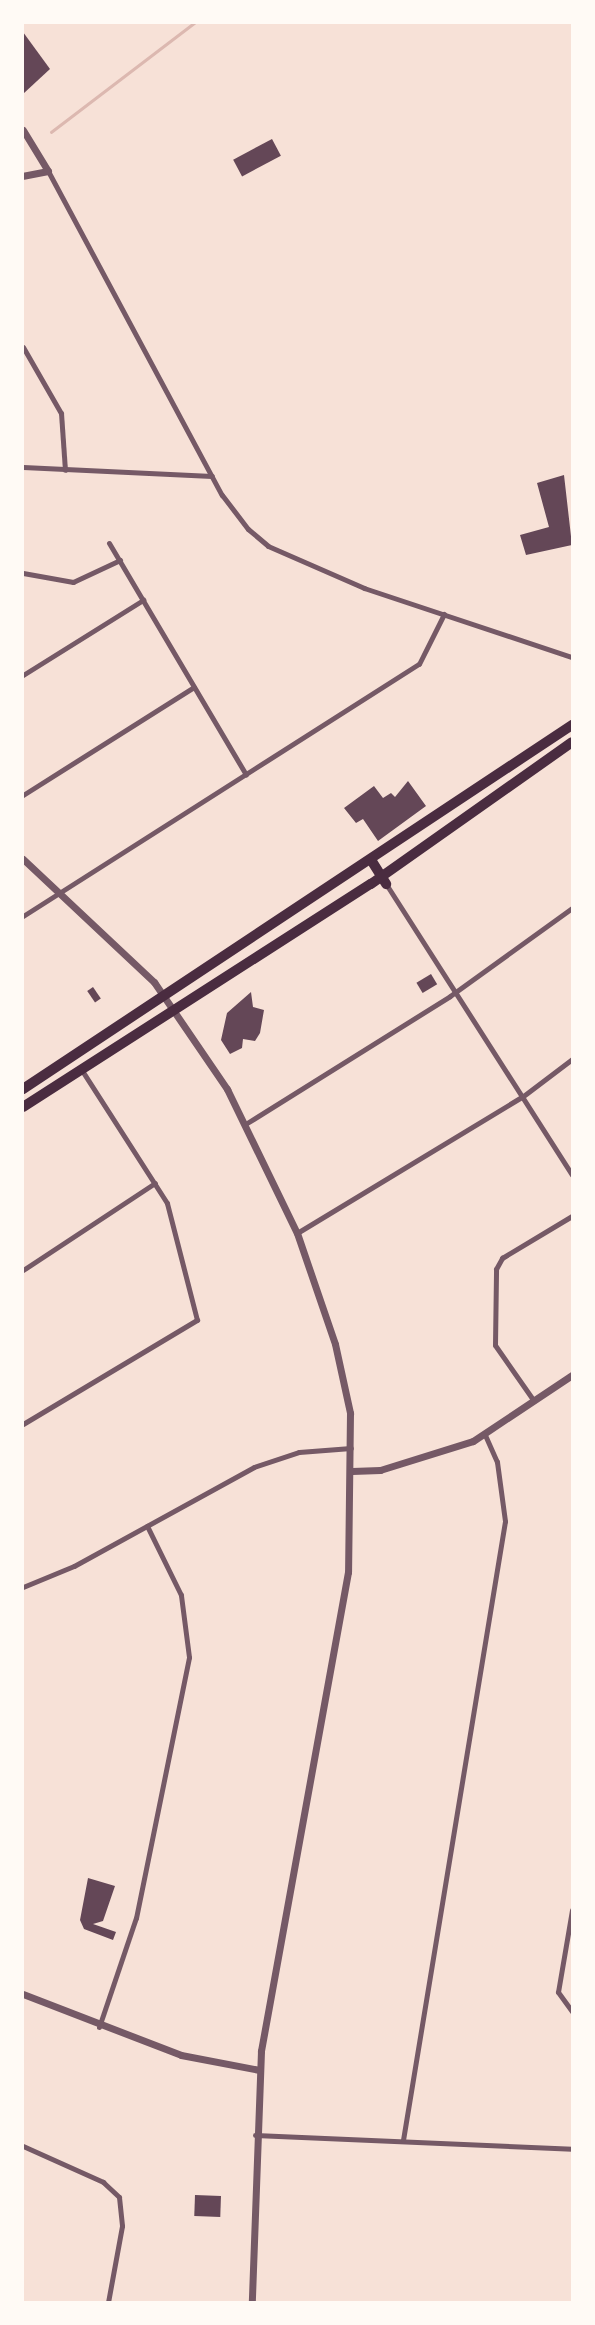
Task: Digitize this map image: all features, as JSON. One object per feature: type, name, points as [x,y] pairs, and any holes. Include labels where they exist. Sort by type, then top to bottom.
[{"type":"highway","points":[[23,1089],[373,863],[572,725]]},
{"type":"highway","points":[[23,1107],[175,1008],[384,880],[572,742]]},
{"type":"highway","points":[[373,863],[384,880]]},
{"type":"street","points":[[23,130],[48,171],[212,476],[239,520],[268,546],[444,614],[572,657]]},
{"type":"street","points":[[23,176],[48,171]]},
{"type":"street","points":[[23,347],[61,413],[65,470]]},
{"type":"street","points":[[23,467],[212,476]]},
{"type":"street","points":[[109,543],[246,775]]},
{"type":"street","points":[[23,573],[74,582],[120,560]]},
{"type":"street","points":[[23,675],[143,600]]},
{"type":"street","points":[[23,916],[419,664],[444,614]]},
{"type":"street","points":[[23,795],[194,687]]},
{"type":"street","points":[[23,859],[62,891],[175,1008],[247,1123],[297,1233],[338,1359],[352,1471],[342,1608],[277,1940],[260,2070],[255,2135],[252,2302]]},
{"type":"street","points":[[384,880],[572,1175]]},
{"type":"street","points":[[247,1123],[456,992],[572,908]]},
{"type":"street","points":[[297,1233],[522,1097],[572,1059]]},
{"type":"street","points":[[23,1424],[190,1330],[197,1317],[172,1213],[81,1069]]},
{"type":"street","points":[[23,1270],[155,1183]]},
{"type":"street","points":[[534,1401],[495,1345],[496,1269],[502,1258],[572,1216]]},
{"type":"street","points":[[352,1471],[380,1470],[485,1435],[572,1375]]},
{"type":"street","points":[[403,2140],[505,1521],[497,1462],[485,1435]]},
{"type":"street","points":[[23,1587],[277,1458],[351,1448]]},
{"type":"street","points":[[99,2027],[136,1918],[190,1657],[181,1595],[147,1526]]},
{"type":"street","points":[[572,1910],[558,1992],[572,2011]]},
{"type":"street","points":[[23,1994],[99,2027],[181,2055],[260,2070]]},
{"type":"street","points":[[255,2135],[572,2149]]},
{"type":"street","points":[[23,2146],[103,2182],[119,2197],[122,2226],[108,2302]]},
{"type":"building","points":[[23,32],[50,69],[23,94]]},
{"type":"building","points":[[272,139],[281,156],[242,176],[233,160]]},
{"type":"building","points":[[564,475],[572,545],[526,555],[520,535],[549,527],[537,483]]},
{"type":"building","points":[[408,781],[426,806],[378,841],[363,819],[356,823],[344,808],[374,786],[383,798],[391,793],[395,797]]},
{"type":"building","points":[[431,974],[437,984],[423,993],[416,983]]},
{"type":"building","points":[[93,987],[101,999],[95,1003],[87,991]]},
{"type":"building","points":[[251,992],[253,1007],[264,1010],[260,1033],[255,1041],[243,1039],[242,1048],[230,1054],[221,1040],[227,1013]]},
{"type":"building","points":[[88,1878],[115,1886],[103,1921],[93,1924],[116,1932],[113,1940],[84,1929],[80,1920]]},
{"type":"building","points":[[195,2195],[221,2196],[220,2217],[194,2216]]},
{"type":"waterway","points":[[51,132],[194,23]]}]
